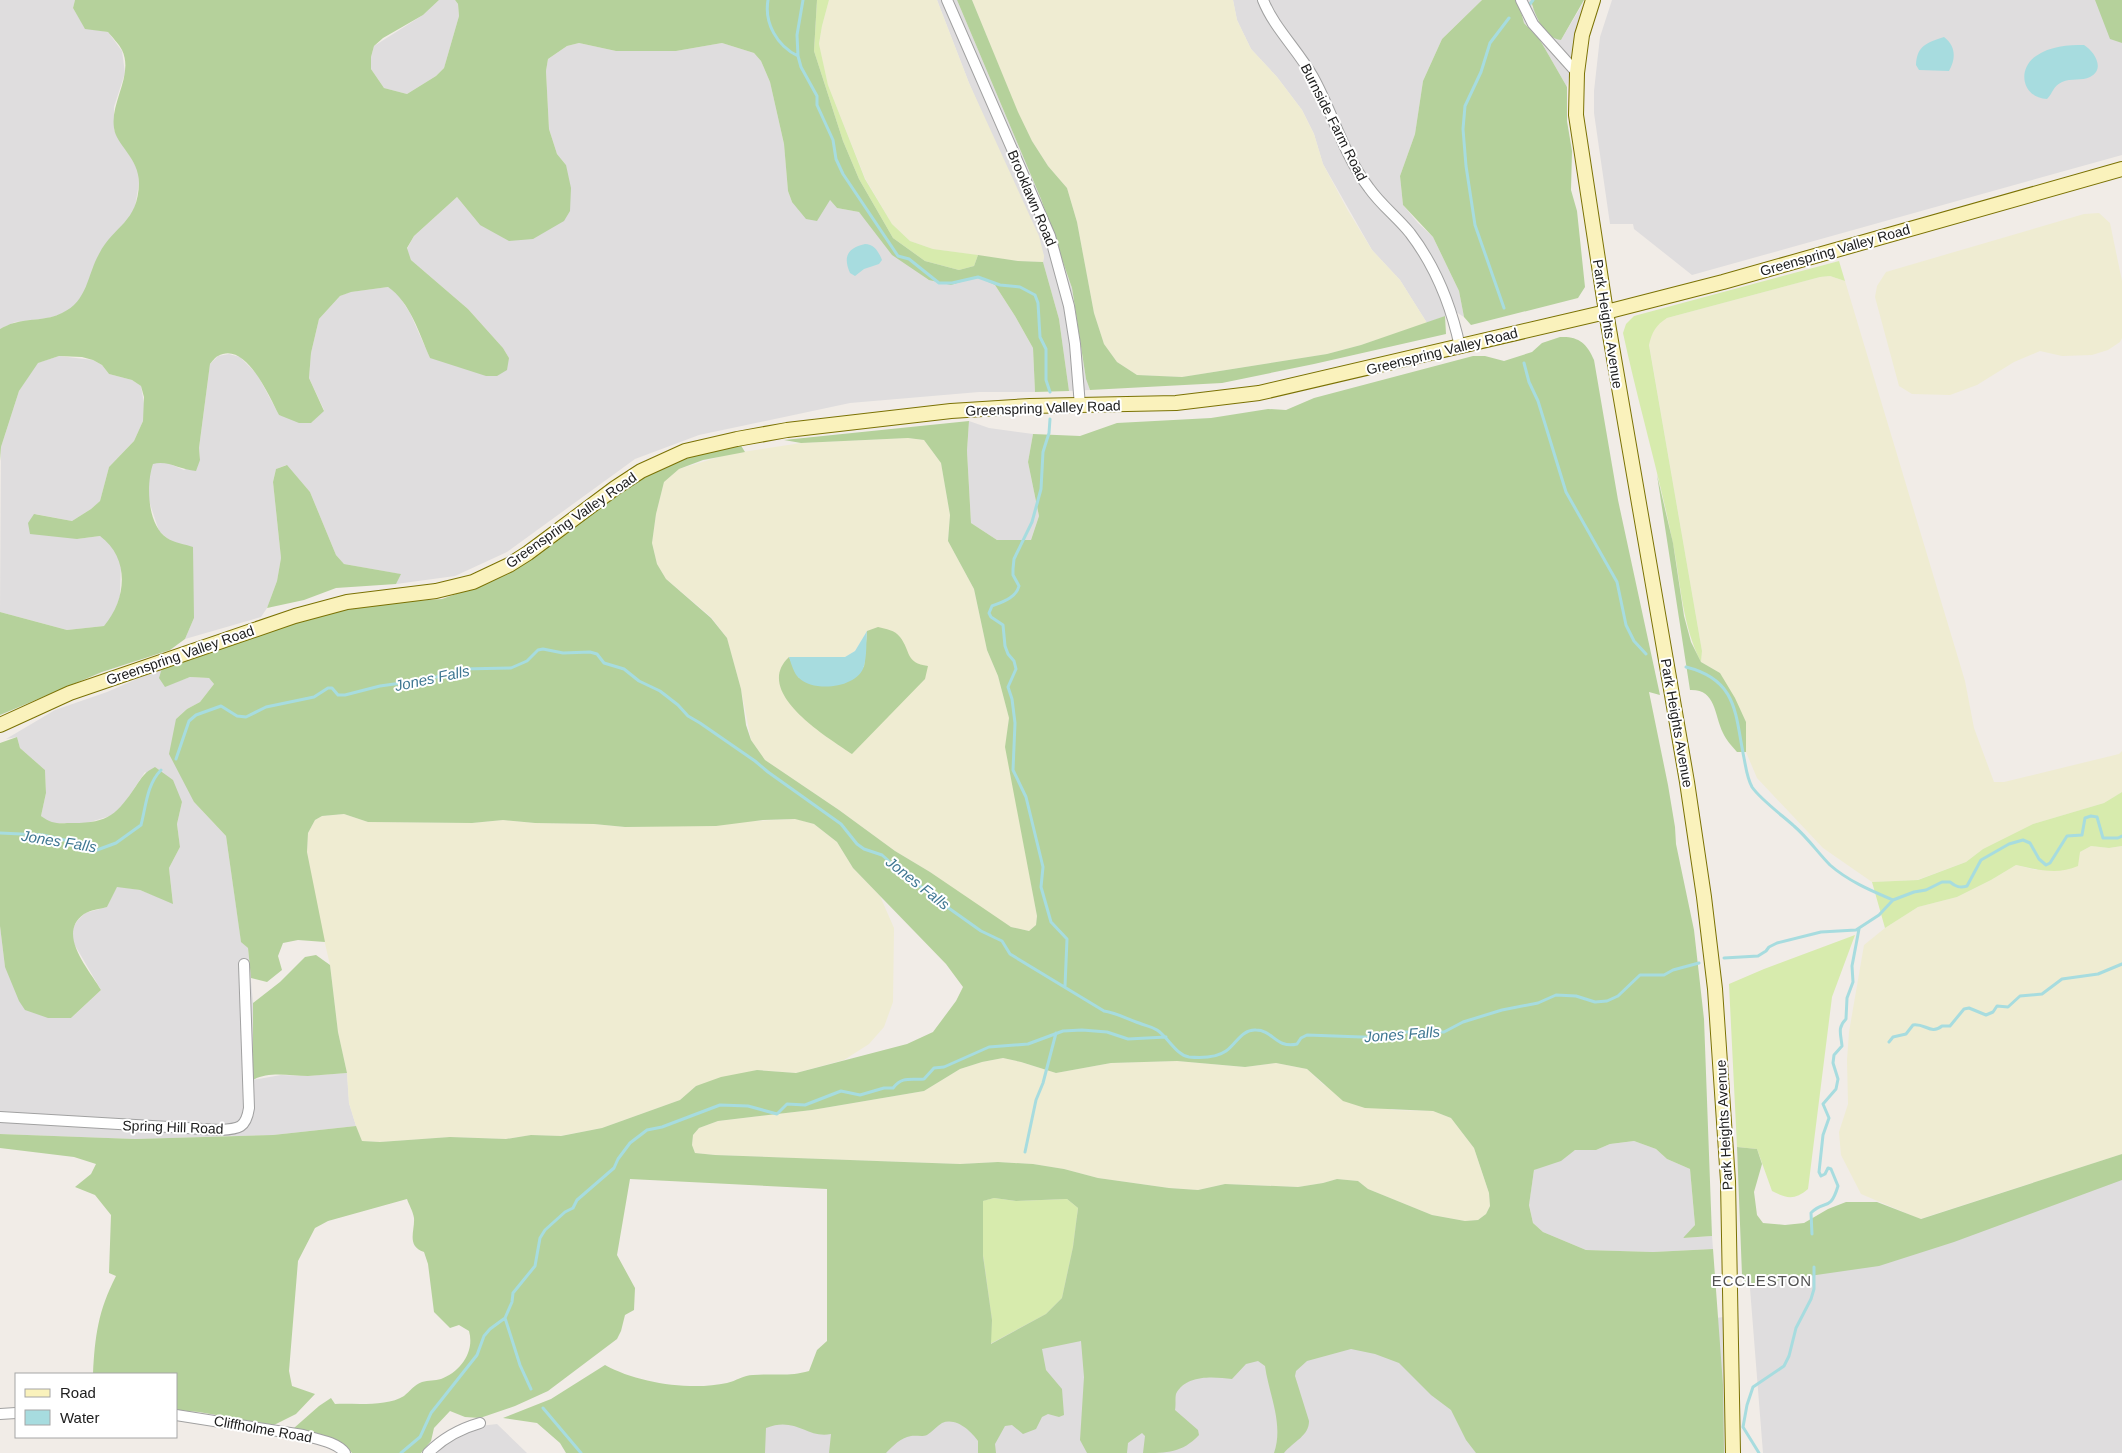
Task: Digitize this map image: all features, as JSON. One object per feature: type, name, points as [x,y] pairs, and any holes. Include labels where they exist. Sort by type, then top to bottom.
[{"type":"main road","name":"Park Heights Avenue","points":[[1594,0],[1582,35],[1576,73],[1576,115],[1606,312],[1687,782],[1715,989],[1728,1181],[1733,1453]]},
{"type":"main road","name":"Greenspring Valley Road","points":[[0,725],[70,693],[295,616],[347,602],[436,591],[473,582],[500,570],[528,553],[615,488],[641,471],[685,451],[787,430],[892,417],[982,409],[1176,403],[1249,395],[1460,347],[1723,282],[2122,169]]},
{"type":"street","name":"Brooklawn Road","points":[[947,0],[1050,236],[1069,306],[1075,344],[1080,406]]},
{"type":"street","name":"Burnside Farm Road","points":[[1264,0],[1276,22],[1313,77],[1357,171],[1370,190],[1409,232],[1432,268],[1444,290],[1453,314],[1460,347]]},
{"type":"street","points":[[1521,0],[1532,24],[1576,73]]},
{"type":"street","name":"Spring Hill Road","points":[[0,1117],[220,1130],[238,1128],[247,1119],[249,1108],[244,964]]},
{"type":"street","points":[[0,1414],[15,1413]]},
{"type":"street","name":"Cliffholme Road","points":[[178,1415],[303,1435],[324,1441],[345,1453]]},
{"type":"street","points":[[428,1453],[444,1438],[465,1428],[480,1424]]},
{"type":"shaded area","points":[[0,0],[75,0],[73,8],[85,28],[108,32],[122,51],[125,73],[114,107],[114,130],[138,171],[139,183],[135,207],[130,217],[80,299],[72,308],[62,314],[48,318],[15,322],[0,329]]},
{"type":"shaded area","points":[[439,0],[455,0],[458,4],[459,16],[444,68],[436,76],[407,94],[384,88],[371,69],[371,57],[374,46],[423,15]]},
{"type":"shaded area","points":[[829,0],[937,0],[969,83],[1039,236],[1044,256],[1043,262],[1018,261],[933,249],[910,241],[892,224],[865,178],[828,85],[819,45]]},
{"type":"shaded area","points":[[937,0],[957,0],[1041,199],[1072,288],[1086,379],[1090,390],[1069,391],[1059,319],[1043,262],[1044,256],[969,83]]},
{"type":"shaded area","points":[[972,0],[1233,0],[1237,20],[1251,49],[1277,77],[1302,110],[1314,134],[1323,164],[1347,209],[1372,250],[1400,280],[1427,323],[1327,354],[1182,377],[1137,375],[1117,362],[1104,344],[1094,313],[1077,222],[1067,188],[1048,166],[1032,141],[1018,113]]},
{"type":"shaded area","points":[[1233,0],[1482,0],[1442,39],[1423,81],[1415,134],[1400,176],[1403,205],[1433,237],[1459,291],[1464,317],[1456,312],[1427,323],[1400,280],[1372,250],[1323,164],[1314,134],[1302,110],[1277,77],[1251,49],[1237,20]]},
{"type":"shaded area","points":[[1518,0],[1531,0],[1532,7],[1561,40],[1585,0],[1567,87],[1540,40],[1524,23]]},
{"type":"shaded area","points":[[1612,0],[2122,0],[2122,155],[1692,275],[1634,229],[1633,224],[1610,224],[1594,113],[1594,91],[1600,37]]},
{"type":"shaded area","points":[[579,43],[616,51],[676,51],[722,43],[754,53],[761,61],[770,82],[784,144],[788,191],[792,202],[830,200],[837,208],[859,212],[867,221],[951,285],[977,277],[995,285],[1033,348],[1035,392],[979,392],[850,403],[699,435],[635,459],[507,552],[455,576],[396,584],[400,574],[344,564],[336,555],[310,492],[286,465],[276,469],[273,482],[281,558],[277,581],[267,608],[261,617],[185,639],[194,618],[168,539],[159,531],[148,498],[149,475],[153,463],[163,461],[184,470],[200,460],[199,448],[210,364],[218,356],[229,354],[240,357],[257,374],[279,415],[311,423],[324,410],[309,378],[311,353],[319,319],[340,296],[350,292],[388,287],[397,293],[410,313],[430,358],[509,358],[503,348],[468,309],[411,260],[407,249],[414,236],[457,197],[480,225],[566,165],[557,154],[549,129],[546,71],[548,59],[567,46]]},
{"type":"shaded area","points":[[2099,213],[2110,223],[2122,281],[2122,338],[2120,342],[2108,350],[2092,355],[2062,356],[2040,351],[2014,362],[1977,385],[1950,395],[1912,394],[1899,386],[1875,297],[1877,286],[1886,272],[2084,214]]},
{"type":"shaded area","points":[[1830,276],[1845,281],[1965,681],[1974,728],[1994,782],[2004,782],[2119,754],[2122,751],[2122,792],[2104,803],[2033,824],[1983,849],[1966,862],[1917,880],[1872,882],[1823,848],[1757,778],[1746,752],[1746,722],[1720,673],[1701,662],[1702,651],[1649,344],[1652,333],[1659,323],[1667,318],[1820,277]]},
{"type":"shaded area","points":[[59,356],[93,360],[102,365],[109,374],[132,380],[141,386],[145,409],[143,421],[134,441],[109,467],[100,501],[72,521],[35,514],[77,539],[100,536],[109,542],[121,561],[120,596],[112,618],[104,626],[67,630],[0,612],[1,447],[19,391],[37,363]]},
{"type":"shaded area","points":[[969,421],[989,428],[1033,434],[1028,462],[1039,516],[1031,540],[997,540],[971,523],[967,451]]},
{"type":"shaded area","points":[[908,438],[924,440],[941,463],[950,515],[948,541],[974,589],[987,650],[998,676],[1009,718],[1006,747],[1037,916],[1036,925],[1029,931],[1011,927],[977,906],[765,760],[751,740],[741,689],[727,638],[711,617],[666,579],[657,564],[652,543],[656,514],[664,482],[679,469],[729,454],[801,443]],"holes":[[[867,631],[899,636],[909,657],[917,665],[928,666],[789,657],[845,657],[855,651]]]},
{"type":"shaded area","points":[[162,668],[165,686],[190,677],[209,678],[214,684],[200,702],[187,709],[176,719],[194,802],[226,836],[241,941],[248,948],[253,1003],[253,1080],[281,1075],[306,1076],[347,1073],[349,1103],[356,1126],[273,1135],[135,1139],[0,1134],[0,926],[5,967],[71,1018],[101,990],[73,942],[71,932],[77,921],[85,913],[107,907],[117,886],[140,890],[173,903],[169,868],[180,847],[177,824],[182,802],[145,772],[120,810],[110,816],[87,823],[50,823],[41,816],[46,793],[45,770],[20,748],[17,737],[6,739],[55,710],[107,692]]},
{"type":"shaded area","points":[[344,814],[368,822],[472,823],[503,820],[625,827],[796,819],[814,824],[837,842],[853,868],[880,896],[894,928],[893,1002],[884,1027],[869,1044],[844,1060],[796,1073],[757,1070],[696,1086],[680,1100],[602,1128],[560,1136],[531,1135],[506,1139],[450,1137],[380,1142],[362,1141],[349,1103],[347,1073],[338,1032],[330,965],[307,852],[308,833],[315,820],[322,816]]},
{"type":"shaded area","points":[[2091,846],[2109,848],[2122,846],[2122,1154],[1920,1219],[1861,1194],[1841,1155],[1839,1132],[1848,1104],[1847,1060],[1849,1032],[1864,945],[1885,928],[1918,907],[1957,897],[2016,865],[2036,870]]},
{"type":"shaded area","points":[[1003,1058],[1056,1073],[1111,1063],[1177,1061],[1245,1067],[1276,1063],[1307,1069],[1324,1085],[1392,1110],[1433,1111],[1451,1118],[1474,1148],[1489,1193],[1490,1206],[1486,1214],[1478,1220],[1465,1221],[1432,1215],[1368,1189],[1358,1181],[1337,1179],[1298,1187],[1225,1184],[1198,1190],[1098,1178],[1064,1169],[1033,1164],[998,1162],[960,1164],[715,1155],[695,1153],[692,1145],[693,1135],[699,1128],[718,1121],[812,1110],[924,1091],[960,1069]]},
{"type":"shaded area","points":[[1634,1141],[1656,1149],[1667,1159],[1690,1169],[1695,1225],[1684,1238],[1712,1236],[1713,1249],[1653,1252],[1586,1250],[1543,1232],[1533,1223],[1529,1204],[1534,1170],[1575,1150],[1596,1150],[1610,1144]]},
{"type":"shaded area","points":[[2122,1172],[2122,1453],[1763,1453],[1748,1263]]},
{"type":"shaded area","points":[[827,1204],[1309,1231],[1698,1320],[1724,1317],[1727,1453],[592,1453],[838,1394]]},
{"type":"shaded area","points":[[497,1424],[527,1453],[432,1453],[445,1440],[480,1426]]},
{"type":"green space","points":[[75,0],[439,0],[423,15],[383,38],[374,46],[371,57],[371,69],[384,88],[407,94],[436,76],[444,68],[459,16],[458,4],[455,0],[817,0],[814,51],[843,141],[859,179],[893,238],[925,261],[959,270],[974,266],[978,255],[1018,261],[1043,262],[1059,319],[1069,391],[1035,392],[1033,348],[995,285],[977,277],[951,285],[929,280],[892,255],[859,212],[837,208],[830,200],[817,221],[806,219],[792,202],[788,191],[784,144],[770,82],[761,61],[754,53],[722,43],[676,51],[616,51],[579,43],[567,46],[548,59],[546,71],[549,129],[557,154],[566,165],[571,188],[570,211],[564,221],[533,239],[509,241],[480,225],[457,197],[414,236],[407,248],[411,260],[468,309],[503,348],[509,358],[507,370],[497,376],[486,376],[430,358],[408,309],[396,293],[388,287],[351,292],[340,296],[319,319],[311,353],[309,378],[324,411],[311,423],[299,423],[279,415],[256,373],[238,356],[228,353],[217,357],[210,364],[199,448],[200,460],[196,471],[164,463],[153,464],[149,482],[152,514],[160,532],[170,540],[193,547],[194,618],[185,639],[170,650],[102,672],[0,715],[0,612],[67,630],[104,626],[112,615],[121,591],[121,567],[117,556],[110,545],[100,536],[77,539],[30,534],[28,523],[34,514],[72,521],[91,509],[100,501],[109,467],[134,441],[143,421],[144,397],[141,386],[132,380],[109,374],[102,365],[93,360],[82,357],[59,356],[38,363],[19,391],[1,447],[0,461],[0,329],[20,321],[56,316],[71,308],[82,295],[99,254],[111,236],[130,215],[138,196],[138,174],[132,159],[119,140],[114,128],[115,108],[124,79],[125,59],[122,50],[108,32],[85,29],[73,8]]},
{"type":"green space","points":[[817,0],[829,0],[819,44],[828,85],[865,179],[892,224],[910,241],[933,249],[978,255],[974,266],[959,270],[925,261],[893,238],[859,179],[843,141],[814,51]]},
{"type":"green space","points":[[957,0],[972,0],[1018,112],[1032,141],[1048,166],[1067,188],[1077,222],[1094,313],[1104,344],[1117,362],[1137,375],[1182,377],[1327,354],[1361,345],[1445,316],[1446,334],[1222,383],[1090,390],[1086,379],[1072,288],[1041,199]]},
{"type":"green space","points":[[1482,0],[1518,0],[1524,23],[1540,40],[1567,87],[1567,121],[1572,151],[1571,190],[1577,211],[1585,287],[1578,298],[1471,325],[1464,317],[1459,291],[1433,237],[1403,205],[1400,176],[1415,134],[1423,81],[1442,39]]},
{"type":"green space","points":[[1531,0],[1584,0],[1561,40],[1555,39],[1545,31]]},
{"type":"green space","points":[[2095,0],[2122,0],[2122,43],[2110,39]]},
{"type":"green space","points":[[1839,261],[1845,281],[1830,276],[1820,277],[1667,318],[1657,326],[1652,336],[1649,345],[1702,651],[1701,662],[1686,619],[1673,544],[1623,333],[1626,324],[1634,316]]},
{"type":"green space","points":[[1566,337],[1577,339],[1585,345],[1594,360],[1618,500],[1660,695],[1649,692],[1668,785],[1676,844],[1694,930],[1704,1019],[1712,1236],[1683,1238],[1695,1225],[1690,1169],[1667,1159],[1656,1149],[1634,1141],[1610,1144],[1596,1150],[1575,1150],[1561,1161],[1534,1170],[1529,1205],[1533,1223],[1543,1232],[1586,1250],[1653,1252],[1713,1249],[1723,1385],[1724,1453],[1476,1453],[1466,1440],[1451,1410],[1431,1395],[1399,1363],[1375,1354],[1351,1349],[1307,1361],[1296,1371],[1295,1376],[1309,1421],[1304,1435],[1284,1453],[1274,1453],[1277,1442],[1277,1420],[1265,1366],[1258,1361],[1246,1364],[1232,1379],[1201,1378],[1186,1383],[1181,1388],[1176,1394],[1175,1410],[1198,1430],[1199,1435],[1180,1449],[1159,1453],[1143,1453],[1145,1436],[1142,1433],[1128,1443],[1127,1453],[1087,1453],[1080,1440],[1084,1377],[1081,1341],[1042,1349],[1046,1370],[1062,1389],[1064,1415],[1059,1417],[1048,1414],[1042,1417],[1036,1429],[1023,1434],[1012,1425],[1005,1426],[995,1444],[996,1453],[978,1453],[978,1441],[971,1433],[958,1423],[947,1422],[942,1423],[927,1435],[904,1438],[886,1453],[829,1453],[831,1434],[823,1435],[793,1426],[776,1425],[766,1428],[765,1453],[566,1453],[560,1443],[537,1423],[503,1418],[551,1399],[605,1365],[632,1377],[664,1384],[681,1386],[713,1385],[727,1383],[750,1375],[788,1374],[809,1371],[817,1350],[827,1341],[827,1189],[630,1179],[617,1255],[635,1288],[634,1310],[625,1315],[617,1339],[548,1391],[515,1406],[480,1418],[465,1417],[450,1411],[434,1428],[431,1441],[421,1453],[352,1453],[334,1439],[294,1428],[331,1398],[335,1404],[371,1404],[397,1399],[404,1396],[419,1383],[439,1380],[448,1376],[460,1366],[468,1354],[470,1346],[469,1331],[459,1325],[450,1328],[434,1312],[428,1264],[424,1252],[418,1249],[413,1242],[414,1218],[407,1199],[328,1221],[315,1228],[298,1261],[289,1371],[292,1386],[315,1394],[296,1414],[274,1425],[178,1410],[178,1373],[93,1373],[98,1324],[105,1301],[116,1276],[109,1273],[111,1215],[95,1195],[75,1187],[91,1174],[96,1164],[74,1157],[0,1148],[0,1134],[135,1139],[273,1135],[356,1126],[362,1141],[380,1142],[450,1137],[506,1139],[531,1135],[561,1136],[602,1128],[680,1100],[696,1086],[721,1077],[757,1070],[796,1073],[907,1044],[933,1032],[956,1001],[963,987],[946,964],[853,868],[837,842],[814,824],[795,819],[763,820],[716,826],[625,827],[503,820],[472,823],[368,822],[344,814],[322,816],[315,820],[308,833],[307,852],[325,942],[298,940],[283,943],[278,956],[282,970],[267,982],[251,978],[248,948],[241,942],[226,836],[194,802],[169,754],[176,719],[187,709],[200,702],[214,684],[209,678],[190,677],[165,687],[159,678],[162,668],[297,623],[345,610],[399,602],[442,599],[490,582],[541,552],[594,508],[655,470],[694,455],[740,444],[745,452],[703,460],[679,469],[664,482],[656,514],[652,543],[657,564],[666,579],[711,618],[727,638],[741,689],[746,725],[751,740],[765,760],[895,851],[930,872],[1011,927],[1029,931],[1036,925],[1037,916],[1005,747],[1009,718],[998,676],[987,650],[974,589],[948,541],[950,515],[941,463],[924,440],[908,438],[801,443],[784,440],[969,421],[967,451],[971,523],[997,540],[1031,540],[1039,516],[1028,462],[1033,434],[1080,436],[1117,423],[1211,418],[1268,409],[1286,410],[1314,398],[1473,356],[1485,356],[1504,361],[1532,352],[1542,343]],"holes":[[[1003,1058],[1056,1073],[1111,1063],[1177,1061],[1245,1067],[1276,1063],[1307,1069],[1343,1101],[1365,1108],[1433,1111],[1451,1118],[1474,1148],[1489,1193],[1490,1206],[1486,1214],[1478,1220],[1465,1221],[1432,1215],[1368,1189],[1358,1181],[1337,1179],[1298,1187],[1225,1184],[1198,1190],[1098,1178],[1064,1169],[1033,1164],[998,1162],[960,1164],[715,1155],[695,1153],[692,1145],[693,1135],[699,1128],[718,1121],[812,1110],[924,1091],[960,1069],[982,1062]],[[994,1198],[1016,1201],[1067,1199],[1078,1208],[1073,1247],[1062,1298],[1046,1314],[991,1344],[992,1320],[983,1256],[983,1201]]]},
{"type":"green space","points":[[287,465],[310,492],[336,555],[344,564],[401,574],[396,584],[336,588],[304,600],[267,608],[277,581],[281,558],[273,482],[276,469]]},
{"type":"green space","points":[[1657,475],[1673,543],[1684,616],[1691,642],[1701,662],[1720,673],[1735,698],[1746,722],[1746,752],[1737,752],[1726,738],[1709,698],[1699,691],[1690,690]]},
{"type":"green space","points":[[878,627],[896,633],[903,642],[909,656],[915,662],[928,666],[925,679],[852,754],[826,737],[797,712],[786,699],[780,685],[780,671],[789,657],[799,678],[864,667],[867,631]]},
{"type":"green space","points":[[17,737],[20,748],[45,770],[46,793],[41,816],[49,821],[85,823],[104,819],[123,804],[144,775],[155,767],[173,780],[182,802],[177,824],[180,847],[169,868],[173,904],[140,890],[117,887],[107,907],[86,913],[76,922],[73,931],[78,952],[101,990],[71,1018],[48,1018],[25,1010],[19,1001],[5,967],[0,926],[0,743]]},
{"type":"green space","points":[[2122,792],[2122,846],[2109,848],[2091,846],[2080,852],[2078,866],[2070,869],[2040,870],[2016,865],[1957,897],[1918,907],[1885,928],[1872,882],[1918,880],[1966,862],[1983,849],[2033,824],[2104,803]]},
{"type":"green space","points":[[1855,935],[1832,997],[1808,1189],[1795,1197],[1782,1196],[1772,1191],[1757,1149],[1737,1147],[1729,984]]},
{"type":"green space","points":[[316,955],[330,965],[338,1032],[347,1073],[308,1076],[273,1075],[253,1080],[253,1003],[280,982],[305,957]]},
{"type":"green space","points":[[1737,1147],[1757,1149],[1762,1164],[1754,1192],[1757,1215],[1763,1223],[1785,1225],[1804,1223],[1828,1209],[1846,1202],[1877,1202],[1921,1219],[2122,1154],[2122,1180],[1954,1242],[1879,1266],[1746,1285],[1742,1275]]},
{"type":"green space","points":[[994,1198],[1016,1201],[1067,1199],[1078,1208],[1073,1247],[1062,1298],[1046,1314],[990,1344],[992,1320],[983,1255],[982,1201]]},
{"type":"water","points":[[1944,37],[1951,44],[1954,53],[1949,71],[1919,70],[1916,65],[1918,53],[1921,49],[1928,43]]},
{"type":"water","points":[[2084,45],[2097,60],[2098,65],[2095,74],[2087,78],[2062,82],[2047,99],[2032,94],[2025,82],[2024,75],[2026,68],[2036,56],[2053,48]]},
{"type":"water","points":[[865,244],[871,245],[876,249],[882,260],[879,264],[864,269],[855,276],[850,273],[848,267],[848,254],[854,248]]},
{"type":"water","points":[[867,631],[864,666],[853,679],[835,686],[825,687],[806,683],[796,674],[789,657],[845,657],[855,651]]},
{"type":"waterway","points":[[768,0],[767,9],[770,25],[778,40],[798,56],[801,67],[817,96],[817,105],[833,140],[836,159],[843,174],[898,256],[909,259],[939,283],[952,283],[978,277],[1000,285],[1020,287],[1035,295],[1038,303],[1040,337],[1046,349],[1046,380],[1050,392]]},
{"type":"waterway","points":[[798,56],[797,35],[803,0]]},
{"type":"waterway","points":[[1530,4],[1533,0]]},
{"type":"waterway","points":[[1504,308],[1475,225],[1466,166],[1463,129],[1465,106],[1481,72],[1490,43],[1509,18]]},
{"type":"waterway","points":[[1524,363],[1529,382],[1538,401],[1566,492],[1617,582],[1626,625],[1634,641],[1646,654]]},
{"type":"waterway","points":[[1050,419],[1049,433],[1043,452],[1041,489],[1032,522],[1014,559],[1013,575],[1019,586],[1012,597],[992,606],[989,613],[991,617],[1003,625],[1005,646],[1008,654],[1014,661],[1016,669],[1008,687],[1012,699],[1015,723],[1013,770],[1026,797],[1043,867],[1041,887],[1051,922],[1067,939],[1065,986]]},
{"type":"waterway","name":"Jones Falls","points":[[176,759],[189,721],[196,715],[221,706],[237,716],[246,717],[266,707],[314,697],[328,688],[332,688],[338,695],[345,695],[380,686],[430,679],[462,669],[511,668],[527,661],[538,650],[543,649],[563,653],[590,652],[597,654],[604,663],[624,669],[639,681],[660,691],[678,705],[688,716],[755,761],[841,824],[857,844],[864,849],[882,855],[950,909],[981,931],[1002,941],[1010,954],[1104,1011],[1155,1029],[1184,1056],[1208,1057],[1218,1055],[1230,1048],[1243,1034],[1251,1030],[1262,1031],[1279,1042],[1290,1045],[1297,1044],[1301,1038],[1307,1035],[1389,1038],[1406,1032],[1444,1032],[1463,1022],[1502,1010],[1538,1003],[1556,995],[1576,996],[1595,1002],[1607,1001],[1618,996],[1640,975],[1664,975],[1673,970],[1699,963]]},
{"type":"waterway","points":[[1686,667],[1703,673],[1716,681],[1725,690],[1735,713],[1748,777],[1756,792],[1799,831],[1837,871],[1860,885],[1893,900]]},
{"type":"waterway","name":"Jones Falls","points":[[0,833],[43,835],[97,850],[116,843],[141,825],[150,789],[161,770]]},
{"type":"waterway","name":"Jones Falls","points":[[1724,958],[1758,956],[1777,943],[1821,932],[1856,930],[1879,915],[1893,900],[1914,892],[1926,890],[1942,882],[1950,882],[1958,887],[1967,886],[1981,860],[2009,844],[2023,840],[2030,843],[2039,859],[2046,865],[2050,863],[2067,836],[2082,835],[2085,818],[2091,816],[2097,817],[2103,838],[2118,838],[2122,836]]},
{"type":"waterway","points":[[1812,1234],[1811,1213],[1829,1203],[1838,1186],[1831,1169],[1828,1168],[1825,1174],[1821,1176],[1819,1172],[1823,1135],[1829,1118],[1823,1104],[1836,1089],[1838,1079],[1833,1063],[1834,1055],[1842,1046],[1841,1028],[1846,1019],[1847,998],[1853,982],[1852,966],[1859,929]]},
{"type":"waterway","points":[[1889,1042],[1893,1037],[1906,1034],[1913,1025],[1931,1029],[1950,1026],[1964,1009],[1969,1008],[1986,1015],[1993,1012],[1997,1006],[2008,1007],[2020,996],[2042,994],[2062,979],[2098,974],[2122,964]]},
{"type":"waterway","points":[[401,1453],[420,1437],[431,1413],[477,1355],[484,1336],[505,1318],[512,1302],[513,1293],[535,1266],[540,1238],[545,1230],[565,1212],[573,1208],[577,1200],[614,1168],[630,1143],[647,1130],[662,1127],[720,1105],[748,1106],[777,1114],[787,1104],[805,1105],[841,1091],[860,1095],[884,1088],[893,1088],[903,1080],[924,1079],[934,1068],[944,1067],[989,1047],[1028,1044],[1063,1031],[1107,1032],[1128,1039],[1166,1037]]},
{"type":"waterway","points":[[1025,1152],[1036,1100],[1043,1083],[1056,1033]]},
{"type":"waterway","points":[[1759,1453],[1743,1427],[1747,1405],[1753,1387],[1784,1366],[1789,1356],[1796,1328],[1814,1289],[1814,1267]]},
{"type":"waterway","points":[[505,1318],[520,1365],[531,1389]]},
{"type":"waterway","points":[[543,1408],[581,1453]]},
{"type":"district","name":"ECCLESTON","points":[[1762,1280]]}]
